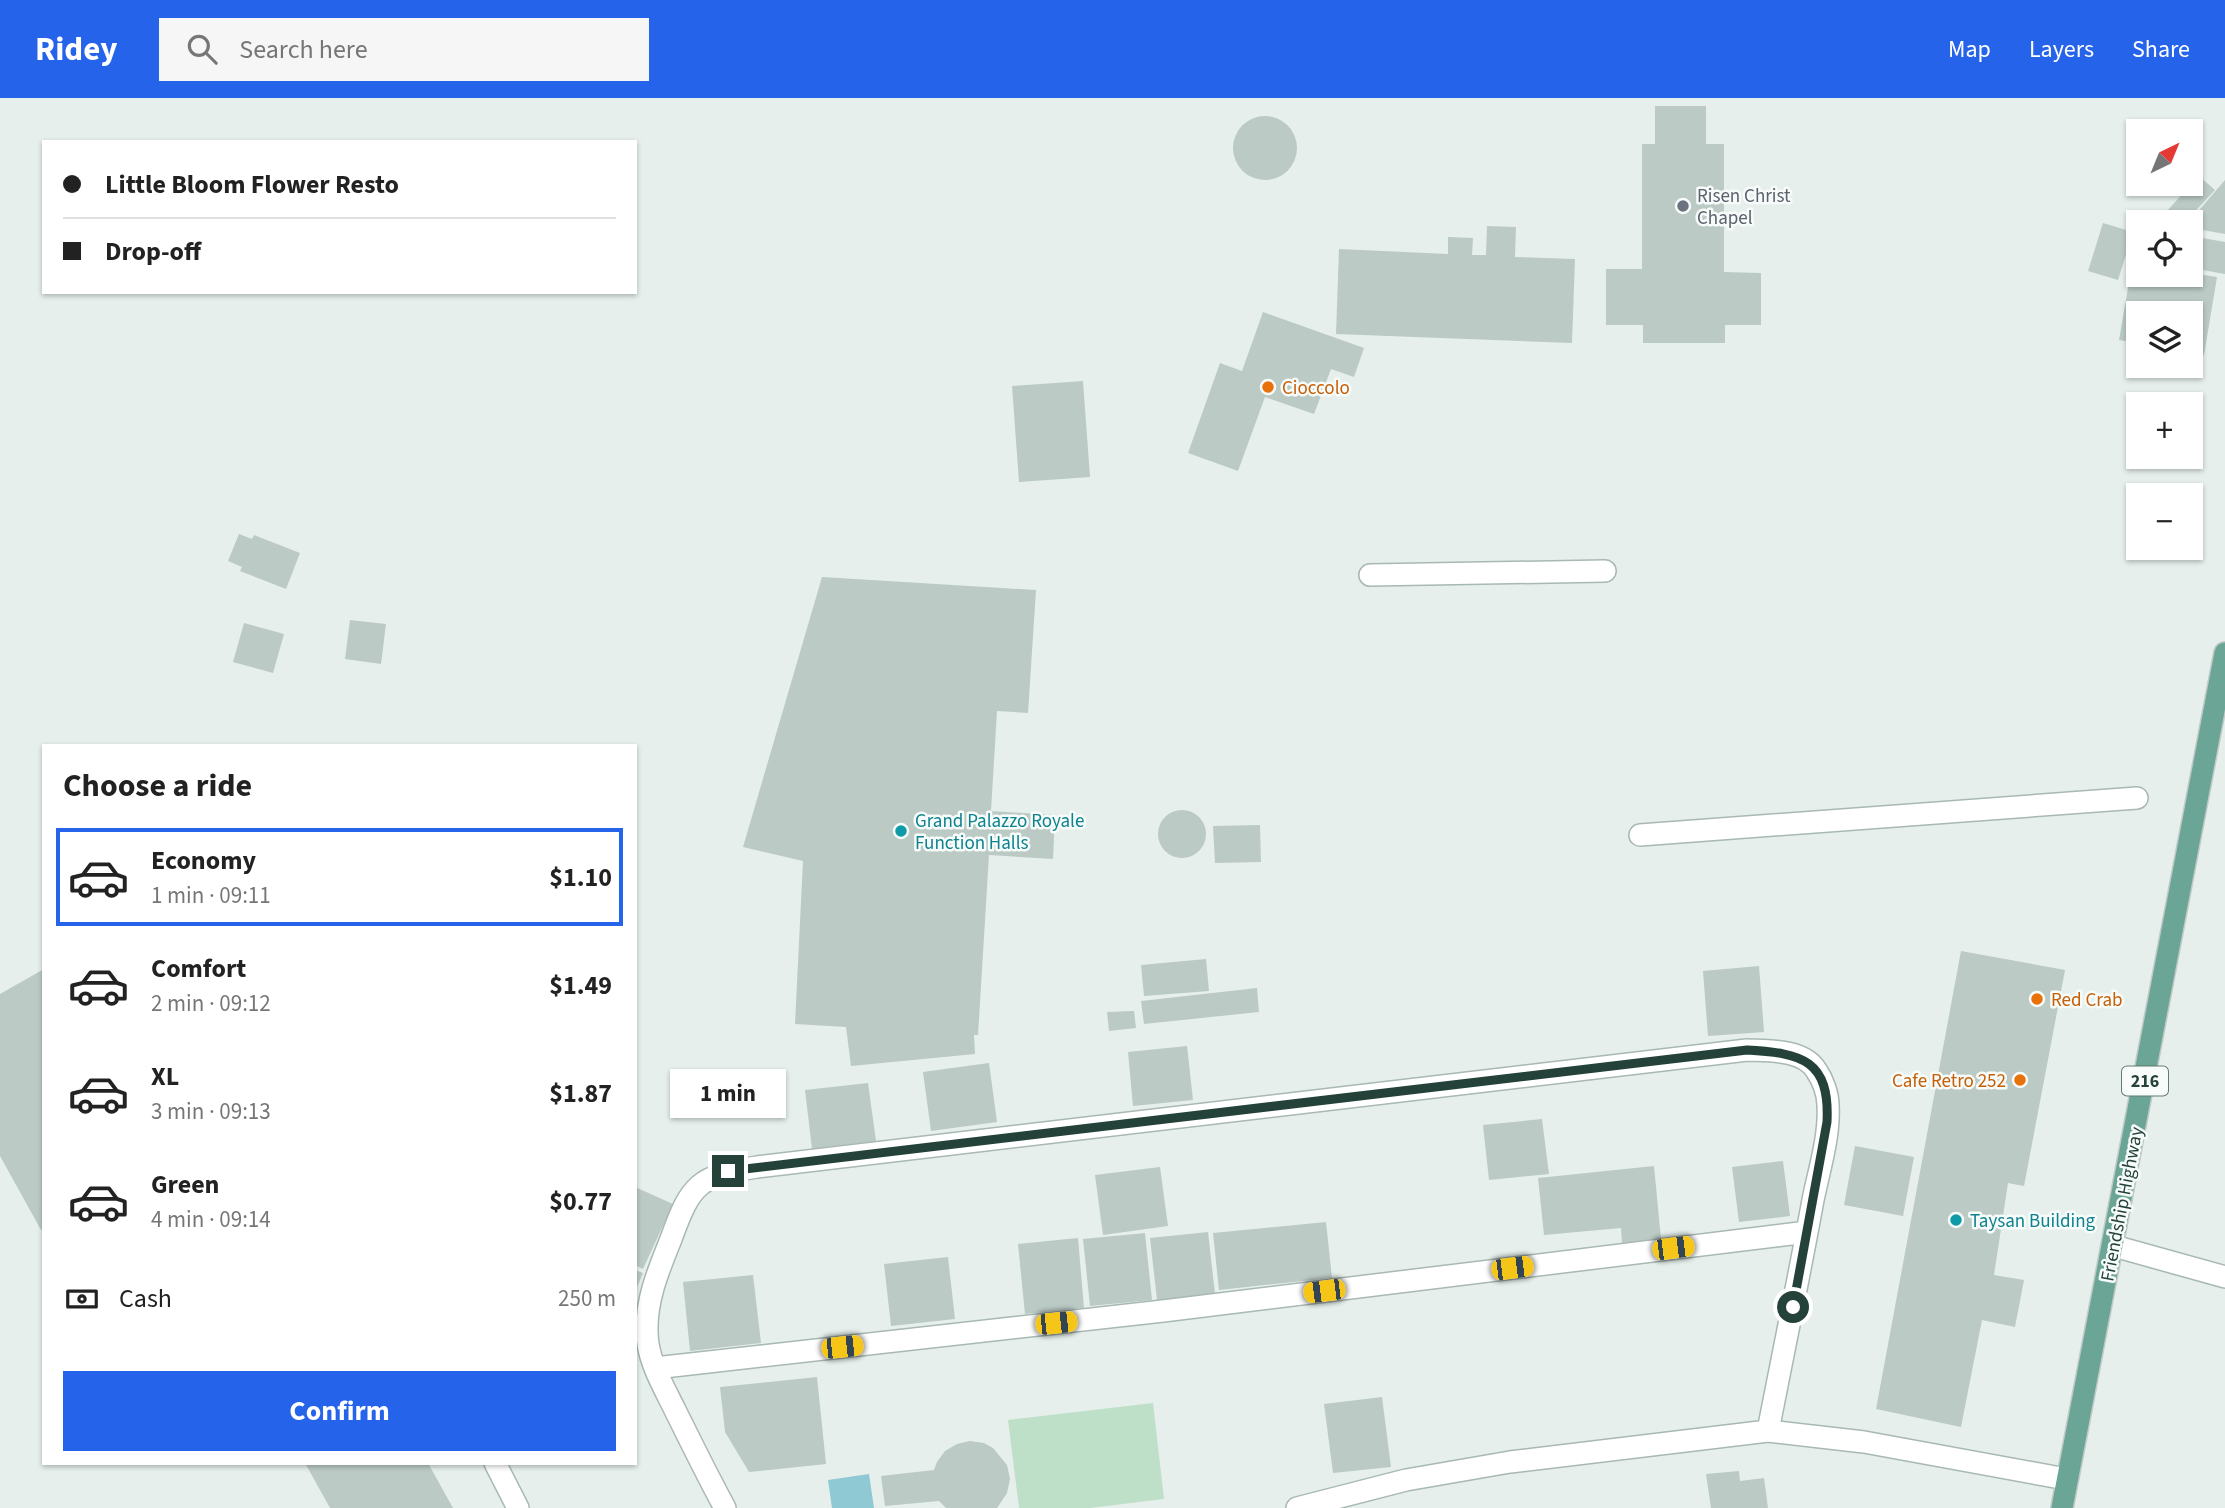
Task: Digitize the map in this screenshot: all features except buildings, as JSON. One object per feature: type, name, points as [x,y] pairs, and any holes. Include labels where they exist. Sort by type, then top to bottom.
[{"type":"main road","name":"Friendship Highway","points":[[2062,1508],[2225,653]]},
{"type":"street","points":[[1370,575],[1605,571]]},
{"type":"street","points":[[1640,835],[2137,798]]},
{"type":"street","points":[[725,1508],[655,1368],[647,1335],[653,1286],[679,1216],[691,1192],[707,1179],[728,1171],[1747,1050],[1780,1052],[1801,1058],[1815,1068],[1824,1085],[1828,1104],[1807,1232],[1768,1431]]},
{"type":"street","points":[[655,1368],[1176,1309],[1807,1232]]},
{"type":"street","points":[[2114,1246],[2225,1277]]},
{"type":"street","points":[[1297,1508],[1406,1480],[1510,1462],[1768,1431],[1864,1442],[2066,1479]]},
{"type":"street","points":[[496,1465],[518,1508]]},
{"type":"green space","points":[[1153,1403],[1164,1499],[1090,1508],[1019,1508],[1008,1420]]},
{"type":"water","points":[[869,1474],[874,1508],[832,1508],[828,1480]]},
{"type":"place","name":"Risen Christ Chapel","points":[[1683,206]]},
{"type":"place","name":"Cioccolo","points":[[1268,387]]},
{"type":"place","name":"Grand Palazzo Royale Function Halls","points":[[901,831]]},
{"type":"place","name":"Red Crab","points":[[2037,999]]},
{"type":"place","name":"Cafe Retro 252","points":[[2020,1080]]},
{"type":"place","name":"Taysan Building","points":[[1956,1220]]},
{"type":"route","points":[[728,1171],[1747,1050],[1780,1052],[1801,1058],[1815,1068],[1824,1085],[1828,1104],[1793,1307]]}]
